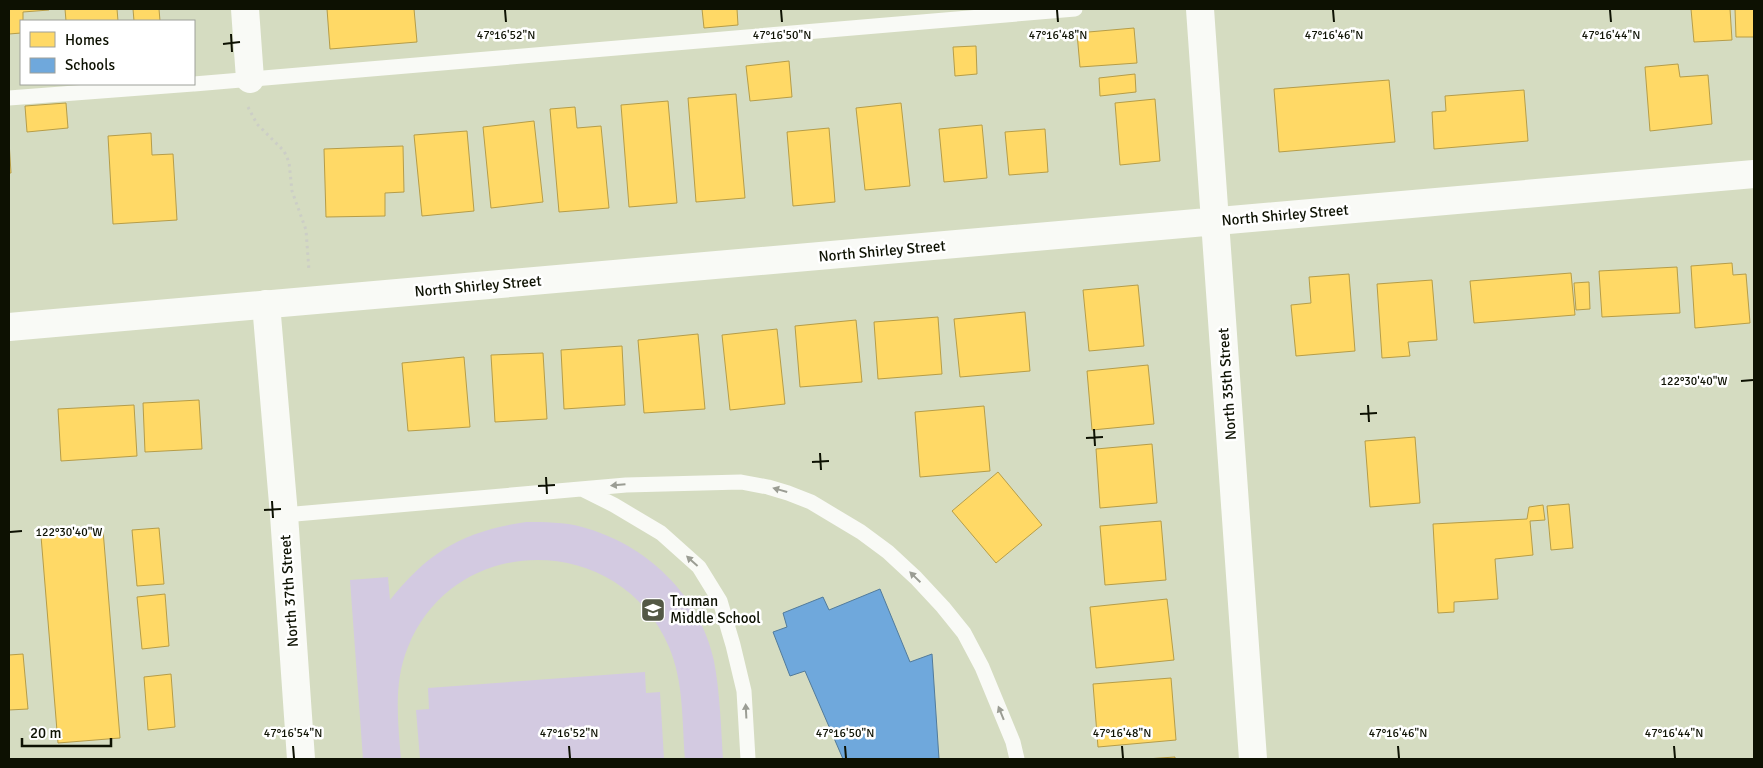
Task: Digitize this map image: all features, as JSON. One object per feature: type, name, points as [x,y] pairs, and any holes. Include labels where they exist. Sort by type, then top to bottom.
[{"type":"street","points":[[245,9],[245,80]]},
{"type":"street","name":"North 35th Street","points":[[1200,9],[1253,759]]},
{"type":"street","name":"North Shirley Street","points":[[9,326],[1754,174]]},
{"type":"street","name":"North 37th Street","points":[[266,304],[284,515],[301,759]]},
{"type":"lane","points":[[195,84],[1075,9]]},
{"type":"lane","points":[[9,98],[181,85]]},
{"type":"lane","points":[[284,515],[626,485],[750,484],[788,492],[811,502],[861,532],[888,552],[943,606],[964,634],[982,667],[1013,742],[1016,759]]},
{"type":"lane","points":[[582,489],[614,505],[661,533],[699,567],[720,601],[744,691],[748,759]]},
{"type":"path","points":[[245,80],[246,102],[257,124],[284,151],[289,162],[292,191],[306,230],[309,271]]},
{"type":"shaded area","points":[[526,522],[568,524],[605,535],[628,546],[648,559],[683,594],[707,637],[714,661],[719,698],[723,759],[685,759],[682,703],[674,660],[669,647],[646,609],[615,582],[578,566],[538,560],[499,565],[462,581],[431,609],[408,647],[400,674],[398,703],[401,759],[363,759],[350,580],[388,577],[390,600],[419,568],[449,546],[484,531]]},
{"type":"shaded area","points":[[645,672],[646,693],[660,692],[664,759],[420,759],[416,710],[429,709],[428,688]]},
{"type":"building: Homes","points":[[9,9],[49,10],[23,12],[23,20],[20,20],[20,33],[9,34]]},
{"type":"building: Homes","points":[[65,9],[117,9],[118,20],[66,20]]},
{"type":"building: Homes","points":[[133,9],[159,9],[160,20],[134,20]]},
{"type":"building: Homes","points":[[327,9],[414,9],[417,42],[330,49]]},
{"type":"building: Homes","points":[[702,9],[737,9],[738,25],[704,28]]},
{"type":"building: Homes","points":[[1691,9],[1730,9],[1732,40],[1694,42]]},
{"type":"building: Homes","points":[[1735,9],[1754,9],[1754,37],[1736,37]]},
{"type":"building: Homes","points":[[1134,28],[1137,63],[1080,67],[1077,33]]},
{"type":"building: Homes","points":[[976,46],[977,74],[955,76],[953,47]]},
{"type":"building: Homes","points":[[789,61],[792,97],[750,101],[746,66]]},
{"type":"building: Homes","points":[[1678,64],[1680,77],[1708,75],[1712,124],[1650,131],[1645,67]]},
{"type":"building: Homes","points":[[1135,74],[1136,92],[1100,96],[1099,78]]},
{"type":"building: Homes","points":[[1389,80],[1395,142],[1279,152],[1274,89]]},
{"type":"building: Homes","points":[[1524,90],[1528,141],[1434,149],[1432,112],[1446,111],[1445,96]]},
{"type":"building: Homes","points":[[736,94],[745,198],[696,202],[688,98]]},
{"type":"building: Homes","points":[[1155,99],[1160,161],[1120,165],[1115,103]]},
{"type":"building: Homes","points":[[668,101],[677,203],[629,207],[621,105]]},
{"type":"building: Homes","points":[[66,103],[68,128],[27,132],[25,106]]},
{"type":"building: Homes","points":[[901,103],[910,186],[865,190],[856,108]]},
{"type":"building: Homes","points":[[575,107],[577,128],[601,126],[609,208],[559,212],[550,109]]},
{"type":"building: Homes","points":[[534,121],[543,202],[491,208],[483,127]]},
{"type":"building: Homes","points":[[982,125],[987,178],[944,182],[939,129]]},
{"type":"building: Homes","points":[[829,128],[835,202],[793,206],[787,132]]},
{"type":"building: Homes","points":[[1045,129],[1048,172],[1009,175],[1005,132]]},
{"type":"building: Homes","points":[[467,131],[474,211],[422,216],[414,135]]},
{"type":"building: Homes","points":[[151,133],[152,155],[173,154],[177,220],[113,224],[108,136]]},
{"type":"building: Homes","points":[[9,141],[11,173],[9,173]]},
{"type":"building: Homes","points":[[403,146],[404,192],[385,193],[385,216],[326,217],[324,149]]},
{"type":"building: Homes","points":[[1732,263],[1733,275],[1746,274],[1750,323],[1695,328],[1691,266]]},
{"type":"building: Homes","points":[[1677,267],[1680,313],[1602,317],[1599,271]]},
{"type":"building: Homes","points":[[1571,273],[1575,315],[1474,323],[1470,281]]},
{"type":"building: Homes","points":[[1349,274],[1355,351],[1296,356],[1291,305],[1311,303],[1309,277]]},
{"type":"building: Homes","points":[[1432,280],[1437,340],[1408,342],[1410,356],[1382,358],[1377,284]]},
{"type":"building: Homes","points":[[1589,282],[1590,309],[1576,310],[1574,283]]},
{"type":"building: Homes","points":[[1138,285],[1144,346],[1089,351],[1083,290]]},
{"type":"building: Homes","points":[[1025,312],[1030,371],[960,377],[954,319]]},
{"type":"building: Homes","points":[[938,317],[942,374],[878,379],[874,322]]},
{"type":"building: Homes","points":[[856,320],[862,382],[800,387],[795,326]]},
{"type":"building: Homes","points":[[777,329],[785,404],[730,410],[722,335]]},
{"type":"building: Homes","points":[[698,334],[705,409],[644,413],[638,340]]},
{"type":"building: Homes","points":[[622,346],[625,405],[564,409],[561,350]]},
{"type":"building: Homes","points":[[543,353],[547,419],[495,422],[491,355]]},
{"type":"building: Homes","points":[[464,357],[470,427],[408,431],[402,363]]},
{"type":"building: Homes","points":[[1148,365],[1154,424],[1092,430],[1087,371]]},
{"type":"building: Homes","points":[[199,400],[202,449],[145,452],[143,403]]},
{"type":"building: Homes","points":[[134,405],[137,456],[61,461],[58,409]]},
{"type":"building: Homes","points":[[984,406],[990,471],[920,477],[915,412]]},
{"type":"building: Homes","points":[[1415,437],[1420,503],[1370,507],[1365,441]]},
{"type":"building: Homes","points":[[1152,444],[1157,503],[1100,508],[1096,449]]},
{"type":"building: Homes","points":[[998,472],[1042,525],[996,563],[952,511]]},
{"type":"building: Homes","points":[[1569,504],[1573,548],[1551,550],[1547,506]]},
{"type":"building: Homes","points":[[1543,505],[1545,520],[1530,521],[1533,555],[1495,559],[1498,599],[1454,602],[1454,612],[1438,613],[1433,524],[1527,519],[1529,507]]},
{"type":"building: Homes","points":[[1161,521],[1166,580],[1105,585],[1100,526]]},
{"type":"building: Homes","points":[[159,528],[164,584],[137,586],[132,530]]},
{"type":"building: Homes","points":[[103,530],[120,738],[58,743],[41,536]]},
{"type":"building: Homes","points":[[165,594],[169,646],[142,649],[137,597]]},
{"type":"building: Homes","points":[[1167,599],[1174,660],[1096,668],[1090,607]]},
{"type":"building: Homes","points":[[23,654],[28,709],[9,710],[9,655]]},
{"type":"building: Homes","points":[[171,674],[175,727],[148,730],[144,677]]},
{"type":"building: Homes","points":[[1171,678],[1176,740],[1098,747],[1093,684]]},
{"type":"building: Homes","points":[[1175,757],[1175,759],[1146,759]]},
{"type":"building: Schools","points":[[880,589],[910,662],[932,654],[939,759],[843,759],[805,671],[790,676],[773,632],[787,627],[783,613],[823,597],[829,610]]},
{"type":"place","name":"Truman Middle School","points":[[653,610]]}]
